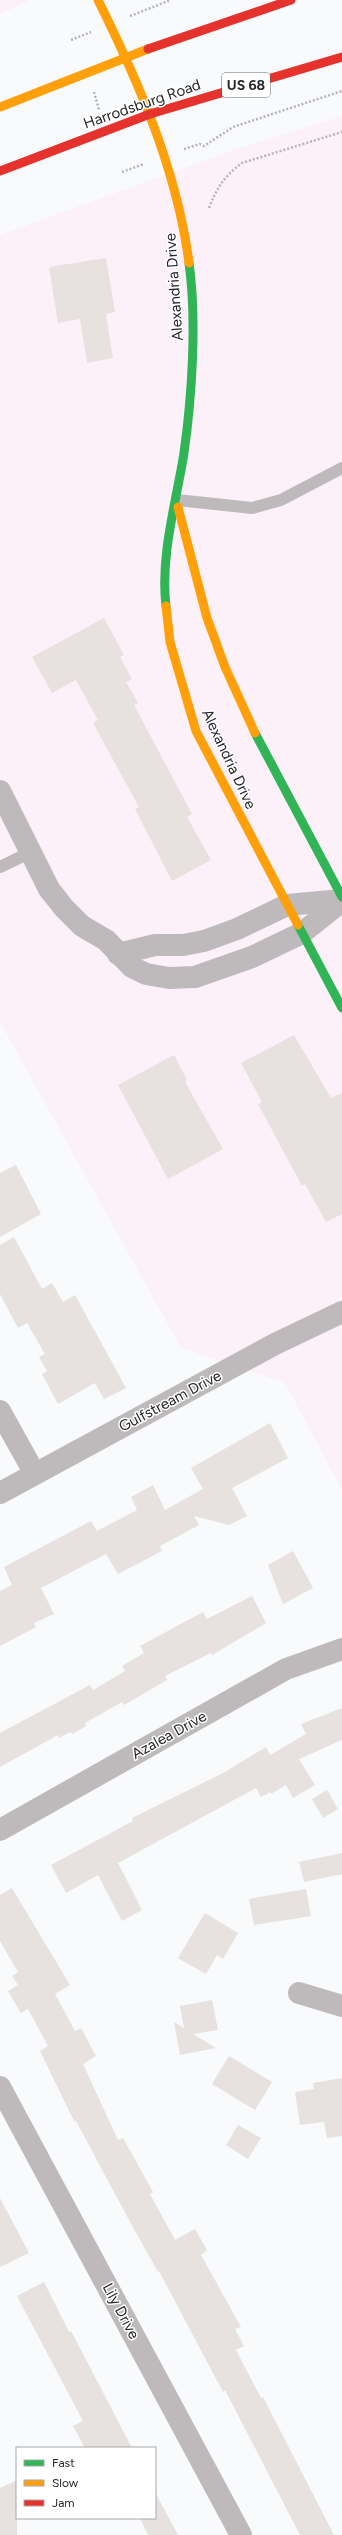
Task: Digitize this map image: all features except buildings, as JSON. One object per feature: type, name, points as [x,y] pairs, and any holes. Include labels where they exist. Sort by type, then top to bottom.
[{"type":"street","name":"Alexandria Drive","points":[[98,0],[126,57],[150,114],[184,226],[190,271],[192,355],[184,451],[163,580],[170,642],[196,730],[286,905],[342,1008]]},
{"type":"street","points":[[1,106],[126,57],[291,0]]},
{"type":"street","name":"Harrodsburg Road","points":[[0,171],[150,114],[342,57]]},
{"type":"street","name":"Alexandria Drive","points":[[177,500],[211,632],[224,665],[274,769],[342,897]]},
{"type":"street","points":[[0,791],[49,889],[64,908],[82,926],[106,940],[132,967],[146,974],[169,978],[195,977],[252,957],[302,933],[342,901]]},
{"type":"street","points":[[118,954],[155,945],[183,945],[204,941],[237,929],[286,905],[342,901]]},
{"type":"street","name":"Gulfstream Drive","points":[[0,1494],[275,1344],[342,1312]]},
{"type":"street","points":[[0,1412],[35,1474]]},
{"type":"street","name":"Azalea Drive","points":[[0,1830],[286,1669],[342,1649]]},
{"type":"street","points":[[299,1993],[342,2006]]},
{"type":"street","name":"Lily Drive","points":[[0,2087],[241,2535]]},
{"type":"lane","points":[[177,500],[252,508],[281,500],[342,468]]},
{"type":"lane","points":[[0,867],[31,852]]},
{"type":"path","points":[[154,6],[171,0]]},
{"type":"path","points":[[200,144],[204,146],[233,127],[342,91]]},
{"type":"path","points":[[94,92],[99,110]]},
{"type":"path","points":[[209,208],[217,187],[228,173],[242,163],[342,132]]},
{"type":"shaded area","points":[[0,0],[30,0],[0,14]]},
{"type":"shaded area","points":[[342,116],[342,1490],[285,1383],[181,1348],[0,1022],[0,235],[236,149]]},
{"type":"traffic: fast","points":[[166,606],[165,568],[167,549],[184,453],[191,383],[193,309],[189,263]]},
{"type":"traffic: fast","points":[[255,733],[342,897]]},
{"type":"traffic: fast","points":[[298,925],[342,1008]]},
{"type":"traffic: slow","points":[[98,0],[142,95],[166,161],[183,228],[189,263]]},
{"type":"traffic: slow","points":[[0,107],[148,49]]},
{"type":"traffic: slow","points":[[178,507],[207,618],[225,667],[255,733]]},
{"type":"traffic: slow","points":[[166,606],[170,642],[196,731],[298,925]]},
{"type":"traffic: jam","points":[[148,49],[291,0]]},
{"type":"traffic: jam","points":[[0,171],[150,114],[342,57]]}]
